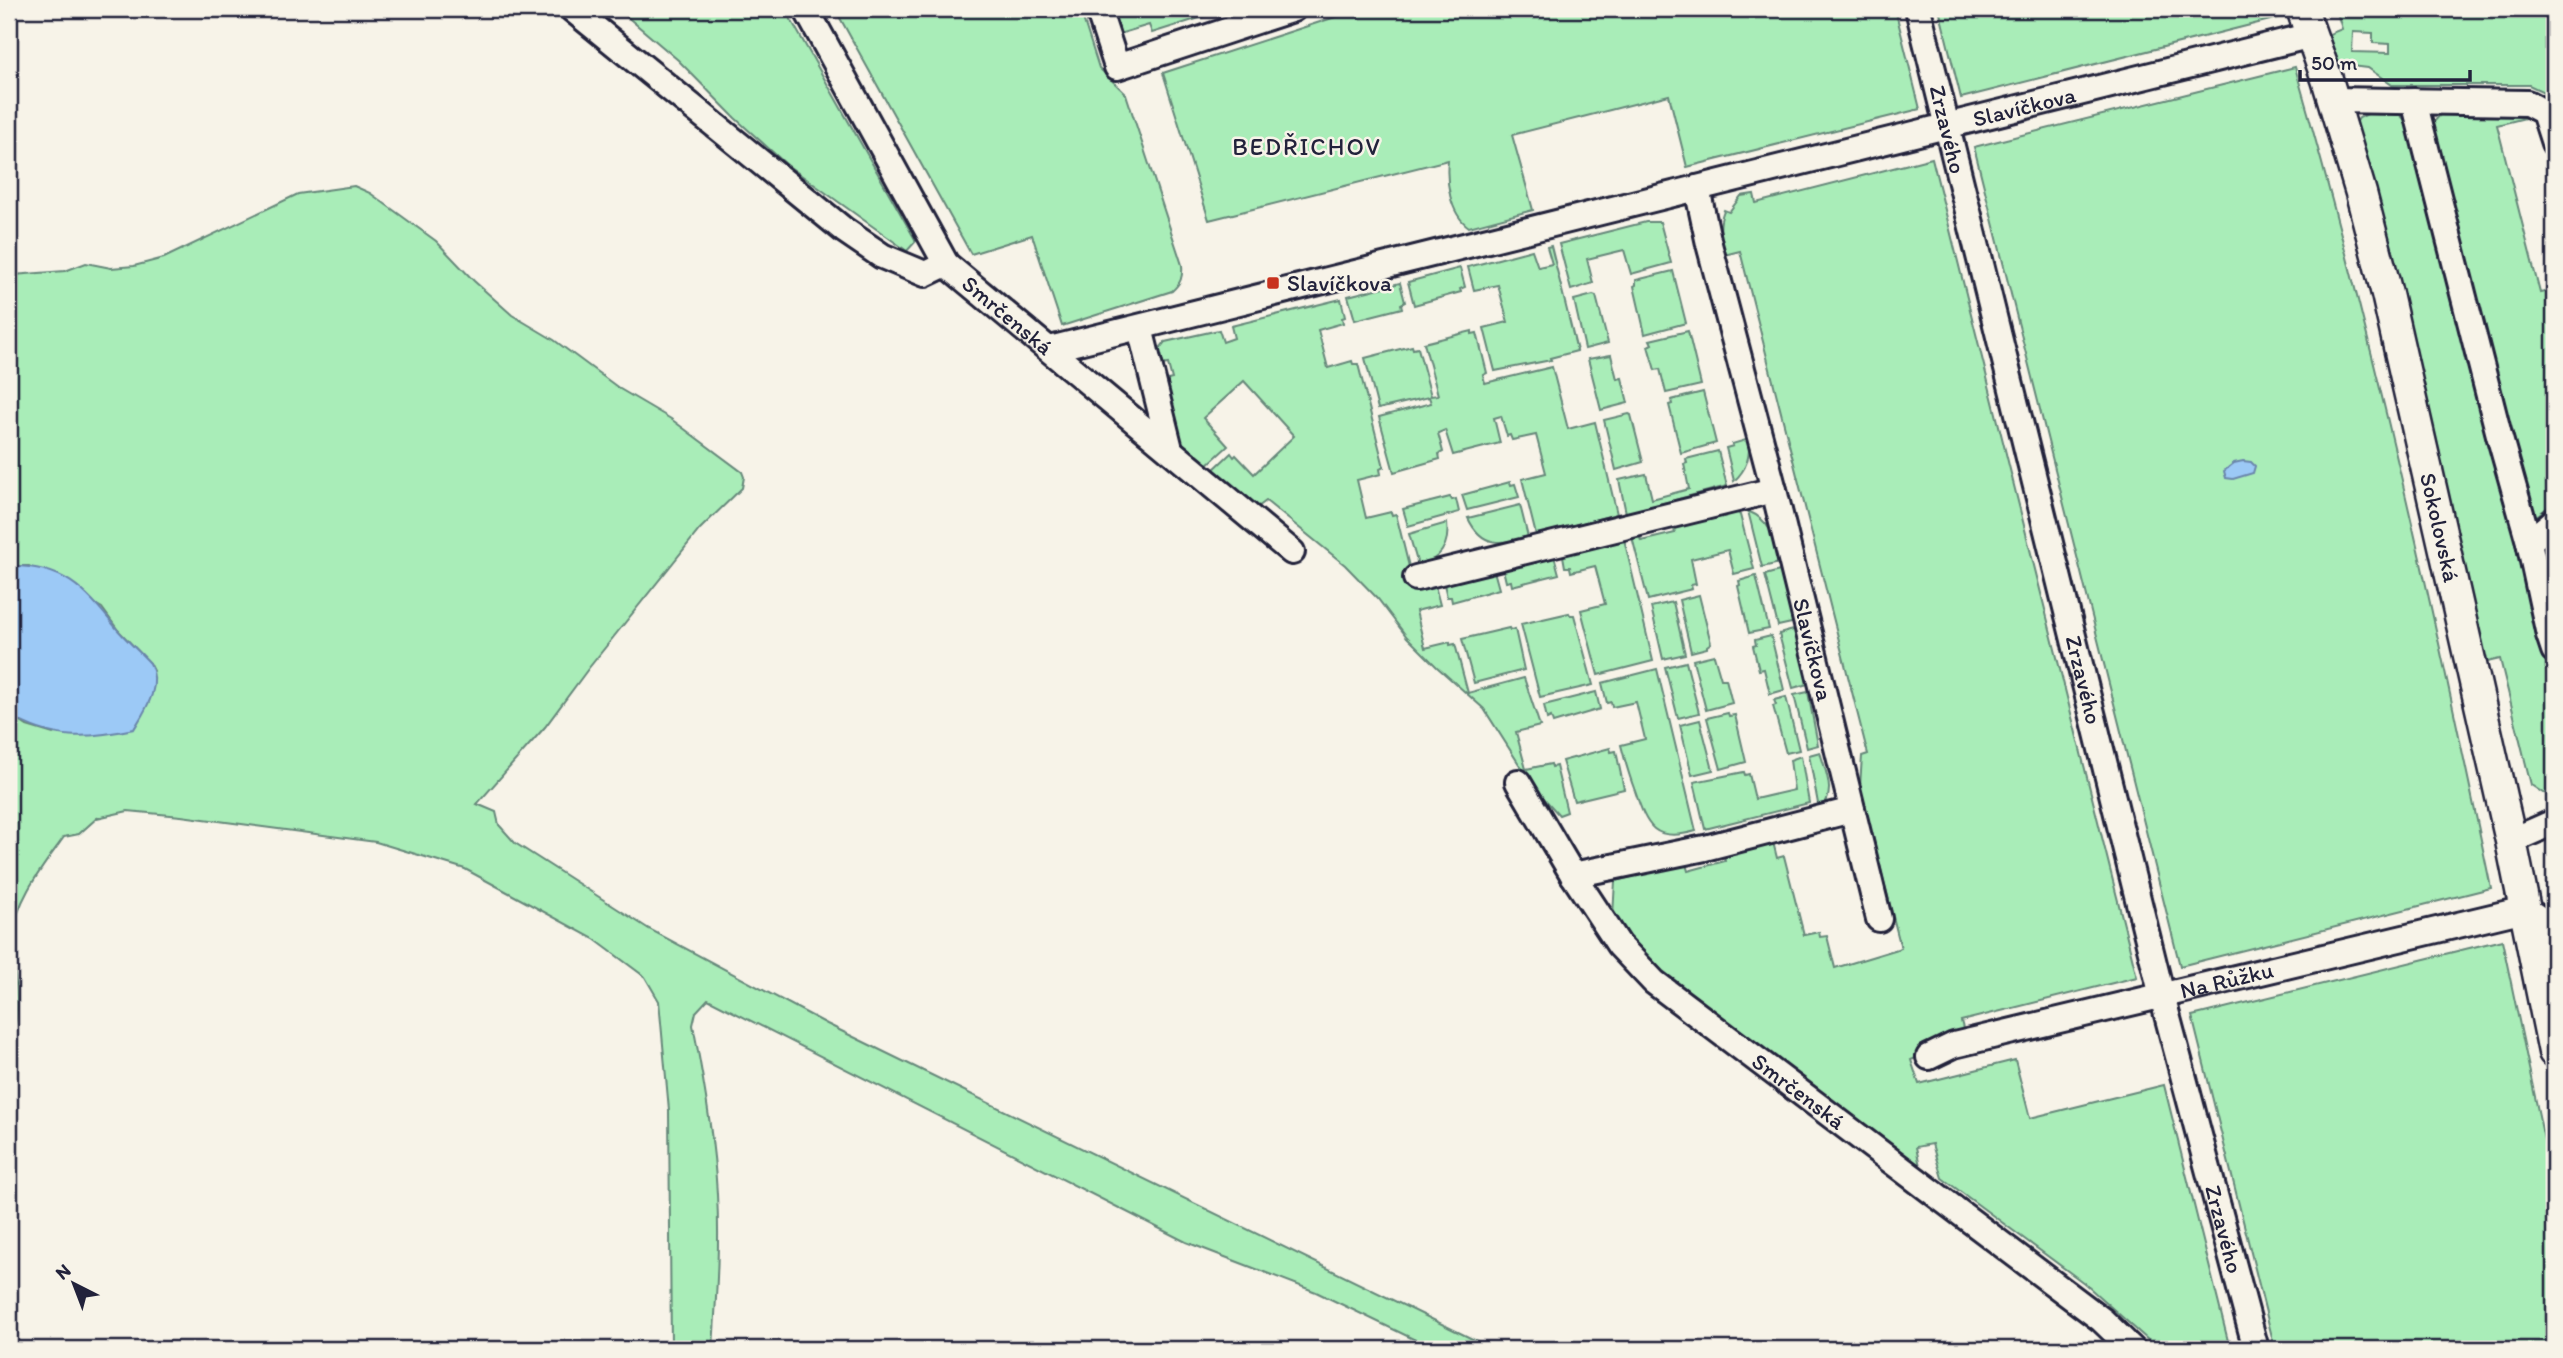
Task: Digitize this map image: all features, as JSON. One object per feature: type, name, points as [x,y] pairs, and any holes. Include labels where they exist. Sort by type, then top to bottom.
[{"type":"street","points":[[572,9],[844,230],[882,257],[925,274],[946,264]]},
{"type":"street","name":"Smrčenská","points":[[806,9],[946,264],[1292,552]]},
{"type":"street","points":[[1098,9],[1117,67],[1289,10]]},
{"type":"street","name":"Zrzavého","points":[[1918,9],[2162,996],[2256,1349]]},
{"type":"street","name":"Slavíčkova","points":[[1050,349],[1947,125],[2307,22]]},
{"type":"street","name":"Sokolovská","points":[[2307,22],[2361,193],[2387,294],[2511,841],[2554,1052]]},
{"type":"street","points":[[2332,100],[2533,105],[2547,117],[2554,143]]},
{"type":"street","points":[[2414,101],[2529,542],[2554,650]]},
{"type":"street","name":"Slavíčkova","points":[[1697,188],[1879,919]]},
{"type":"street","points":[[1140,328],[1170,449]]},
{"type":"street","points":[[1416,578],[1774,490]]},
{"type":"street","points":[[2529,542],[2554,522]]},
{"type":"street","name":"Smrčenská","points":[[1518,782],[1573,875],[1619,945],[1654,982],[2102,1320],[2132,1349]]},
{"type":"street","points":[[1573,875],[1705,848],[1852,810]]},
{"type":"street","points":[[2511,841],[2554,822]]},
{"type":"street","points":[[2525,909],[2554,928]]},
{"type":"street","name":"Na Růžku","points":[[1929,1057],[1954,1045],[2525,909]]},
{"type":"green space","points":[[618,9],[785,9],[916,241],[907,251],[787,165],[735,118],[678,60]]},
{"type":"green space","points":[[835,9],[1080,9],[1099,68],[1126,94],[1182,265],[1182,276],[1178,285],[1172,291],[1062,326],[1032,235],[971,254]]},
{"type":"green space","points":[[1109,9],[1228,9],[1152,33],[1149,25],[1119,34]]},
{"type":"green space","points":[[1360,9],[1895,9],[1920,109],[1687,167],[1669,95],[1512,135],[1533,210],[1469,227],[1457,214],[1450,196],[1448,160],[1209,220],[1163,73]]},
{"type":"green space","points":[[1939,9],[2275,9],[2278,18],[1961,98]]},
{"type":"green space","points":[[2336,9],[2499,9],[2503,12],[2512,9],[2554,9],[2554,105],[2546,93],[2529,85],[2392,85],[2368,68],[2352,66],[2335,69],[2324,36],[2342,29]],"holes":[[[2353,32],[2373,33],[2373,43],[2390,44],[2390,53],[2352,52]]]},
{"type":"green space","points":[[2295,67],[2351,271],[2401,476],[2491,888],[2180,966],[1974,147]]},
{"type":"green space","points":[[2374,111],[2399,114],[2414,129],[2542,646],[2554,674],[2554,794],[2543,793],[2531,785],[2500,659],[2483,663],[2353,128],[2359,118]]},
{"type":"green space","points":[[2451,111],[2521,111],[2529,117],[2497,125],[2540,293],[2554,290],[2554,502],[2533,519],[2431,125],[2441,114]]},
{"type":"green space","points":[[1932,158],[2137,977],[1961,1021],[1965,1036],[1911,1060],[1919,1084],[2015,1060],[2030,1118],[2164,1085],[2230,1349],[2158,1349],[2084,1283],[1942,1178],[1932,1144],[1916,1147],[1921,1171],[1662,976],[1632,946],[1613,916],[1615,881],[1686,864],[1688,871],[1725,861],[1724,854],[1773,842],[1777,858],[1784,856],[1804,935],[1819,932],[1820,937],[1827,936],[1835,968],[1901,948],[1860,787],[1862,756],[1868,754],[1740,251],[1724,255],[1720,227],[1724,210],[1729,212],[1741,196],[1754,194],[1756,203]]},
{"type":"green space","points":[[354,186],[370,193],[436,241],[474,281],[512,315],[554,340],[620,389],[671,419],[742,472],[744,477],[742,488],[700,529],[545,727],[477,804],[496,812],[499,825],[515,843],[649,929],[827,1024],[1493,1349],[1434,1349],[1316,1292],[1186,1242],[708,999],[696,1012],[693,1025],[714,1152],[717,1194],[718,1252],[713,1349],[671,1349],[669,1110],[659,1001],[645,977],[594,939],[465,869],[376,842],[128,811],[97,818],[79,834],[64,837],[32,884],[19,909],[12,940],[17,1015],[9,1045],[9,714],[27,726],[53,734],[154,671],[102,608],[29,566],[9,566],[9,280],[13,275],[65,271],[86,263],[111,268],[134,266],[164,258],[298,194]]},
{"type":"green space","points":[[1646,222],[1660,222],[1671,263],[1631,274],[1624,250],[1587,259],[1593,283],[1571,290],[1559,244]]},
{"type":"green space","points":[[1551,246],[1577,351],[1550,358],[1551,360],[1495,371],[1484,328],[1508,322],[1498,285],[1474,290],[1468,267],[1532,250],[1538,267],[1552,264],[1547,247]]},
{"type":"green space","points":[[1460,268],[1465,287],[1460,289],[1461,292],[1414,305],[1408,282]]},
{"type":"green space","points":[[1673,271],[1686,323],[1645,334],[1634,286],[1636,280]]},
{"type":"green space","points":[[1400,283],[1405,302],[1401,304],[1402,308],[1355,320],[1348,296]]},
{"type":"green space","points":[[1596,296],[1608,343],[1585,349],[1574,300]]},
{"type":"green space","points":[[1341,299],[1345,317],[1342,318],[1343,323],[1318,330],[1328,368],[1352,361],[1353,364],[1358,364],[1384,467],[1380,469],[1381,474],[1357,480],[1366,518],[1391,512],[1392,515],[1396,514],[1414,587],[1434,582],[1440,605],[1416,611],[1425,648],[1450,642],[1450,645],[1455,644],[1468,693],[1524,678],[1540,726],[1516,732],[1526,769],[1551,764],[1552,767],[1556,766],[1567,812],[1559,815],[1533,786],[1484,709],[1407,637],[1378,599],[1345,565],[1266,501],[1258,507],[1212,471],[1231,453],[1254,474],[1294,436],[1244,381],[1203,418],[1228,446],[1206,466],[1179,445],[1160,382],[1172,379],[1168,364],[1156,366],[1158,351],[1165,342],[1219,330],[1223,342],[1234,338],[1231,326]]},
{"type":"green space","points":[[1472,331],[1472,334],[1477,333],[1487,373],[1483,375],[1485,383],[1552,367],[1568,429],[1595,422],[1617,514],[1536,535],[1522,479],[1546,473],[1536,435],[1512,440],[1510,435],[1507,436],[1501,416],[1494,418],[1500,443],[1453,455],[1445,430],[1438,433],[1443,452],[1439,454],[1440,459],[1394,472],[1379,417],[1431,403],[1429,397],[1378,409],[1365,358],[1412,346],[1413,349],[1418,348],[1431,396],[1438,395],[1424,343]]},
{"type":"green space","points":[[1688,331],[1701,385],[1666,393],[1660,369],[1655,370],[1648,346],[1652,344],[1650,340]]},
{"type":"green space","points":[[1611,355],[1617,379],[1622,378],[1628,403],[1601,410],[1588,359]]},
{"type":"green space","points":[[1703,392],[1716,443],[1681,453],[1669,405],[1672,404],[1671,400]]},
{"type":"green space","points":[[1629,414],[1643,462],[1616,470],[1604,420]]},
{"type":"green space","points":[[1749,439],[1747,462],[1734,481],[1726,448]]},
{"type":"green space","points":[[1718,451],[1727,486],[1626,513],[1619,480],[1646,474],[1652,499],[1689,489],[1684,464],[1687,463],[1686,459]]},
{"type":"green space","points":[[1510,482],[1511,485],[1515,484],[1519,497],[1467,510],[1462,495]]},
{"type":"green space","points":[[1450,497],[1452,500],[1456,499],[1459,512],[1408,526],[1403,509]]},
{"type":"green space","points":[[1520,505],[1528,537],[1501,542],[1486,539],[1473,528],[1468,518]]},
{"type":"green space","points":[[1733,508],[1740,515],[1754,569],[1734,574],[1728,550],[1691,559],[1696,584],[1691,585],[1692,589],[1648,600],[1631,533],[1638,531],[1641,541],[1675,533],[1672,522]]},
{"type":"green space","points":[[1748,511],[1762,520],[1771,532],[1780,563],[1762,567]]},
{"type":"green space","points":[[1447,523],[1447,538],[1442,551],[1432,560],[1418,565],[1409,534]]},
{"type":"green space","points":[[2554,533],[2554,576],[2548,580],[2544,549]]},
{"type":"green space","points":[[1624,539],[1653,661],[1598,675],[1581,610],[1605,604],[1595,566],[1571,572],[1570,567],[1565,567],[1562,550]]},
{"type":"green space","points":[[1553,552],[1559,574],[1512,586],[1511,581],[1506,582],[1502,565]]},
{"type":"green space","points":[[1493,567],[1499,589],[1452,602],[1451,597],[1447,597],[1443,580]]},
{"type":"green space","points":[[1783,570],[1796,622],[1778,626],[1765,575]]},
{"type":"green space","points":[[1756,576],[1769,629],[1749,633],[1738,586],[1739,581]]},
{"type":"green space","points":[[1699,595],[1711,643],[1707,648],[1691,652],[1679,600]]},
{"type":"green space","points":[[1673,602],[1685,654],[1663,659],[1651,607]]},
{"type":"green space","points":[[1569,613],[1574,615],[1593,685],[1540,697],[1521,624]]},
{"type":"green space","points":[[1515,629],[1524,670],[1474,683],[1462,639]]},
{"type":"green space","points":[[1797,629],[1807,667],[1808,684],[1793,688],[1779,634]]},
{"type":"green space","points":[[1771,636],[1784,690],[1770,694],[1764,669],[1759,670],[1753,646],[1756,645],[1755,640]]},
{"type":"green space","points":[[1714,655],[1721,679],[1726,679],[1732,703],[1706,710],[1693,660]]},
{"type":"green space","points":[[1686,662],[1699,713],[1678,718],[1665,667]]},
{"type":"green space","points":[[1657,669],[1696,831],[1682,834],[1661,833],[1648,823],[1631,781],[1621,745],[1645,739],[1636,702],[1612,707],[1611,702],[1607,703],[1602,683]]},
{"type":"green space","points":[[1596,692],[1600,709],[1553,723],[1551,717],[1547,719],[1544,705]]},
{"type":"green space","points":[[1808,692],[1818,745],[1807,748],[1794,695]]},
{"type":"green space","points":[[1786,697],[1799,750],[1786,753],[1773,706],[1776,705],[1774,700]]},
{"type":"green space","points":[[1728,713],[1729,716],[1735,715],[1746,762],[1721,769],[1707,718]]},
{"type":"green space","points":[[1700,720],[1713,770],[1692,775],[1680,725]]},
{"type":"green space","points":[[1610,748],[1611,752],[1616,751],[1624,789],[1574,801],[1562,761]]},
{"type":"green space","points":[[1820,752],[1829,790],[1825,804],[1819,809],[1809,755]]},
{"type":"green space","points":[[1801,756],[1809,803],[1705,829],[1694,782],[1744,772],[1745,775],[1749,774],[1755,799],[1794,790],[1790,760]]},
{"type":"green space","points":[[2502,940],[2554,1187],[2554,1349],[2275,1349],[2192,1016]]},
{"type":"water","points":[[2251,462],[2255,466],[2253,473],[2233,479],[2226,478],[2224,471],[2234,463]]},
{"type":"water","points":[[9,566],[44,570],[71,582],[93,601],[150,663],[153,689],[148,705],[134,729],[100,735],[70,736],[40,730],[9,715]]},
{"type":"place","name":"Slavíčkova","points":[[1273,283]]},
{"type":"district","name":"BEDŘICHOV","points":[[1307,146]]}]
